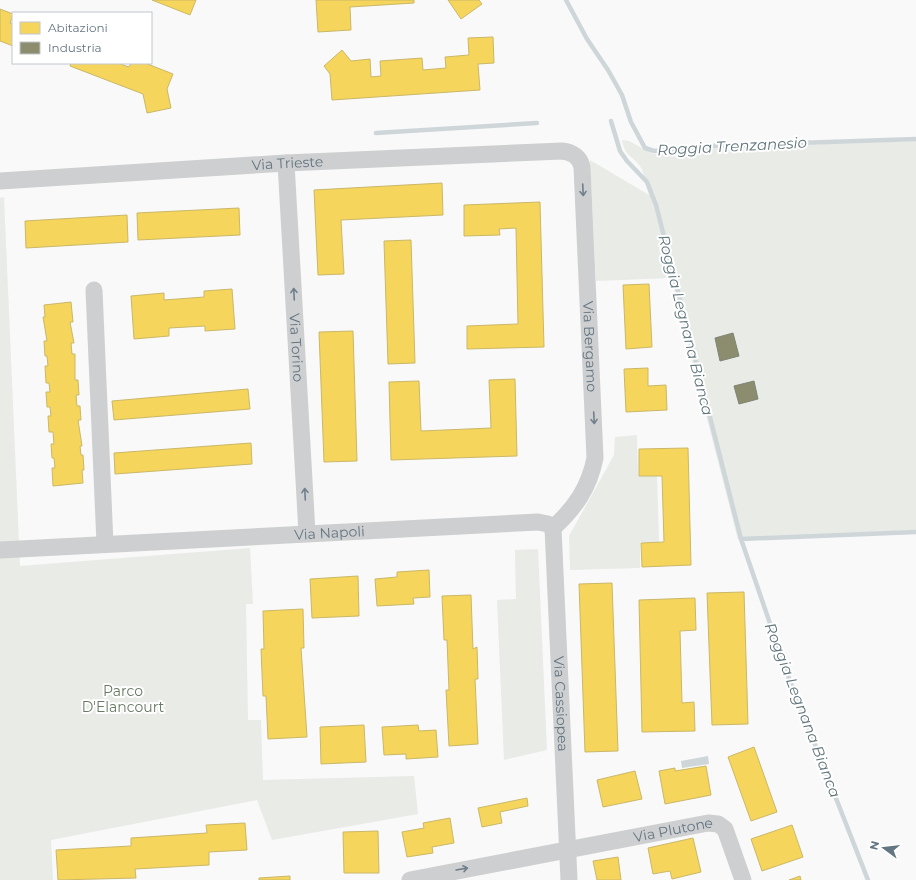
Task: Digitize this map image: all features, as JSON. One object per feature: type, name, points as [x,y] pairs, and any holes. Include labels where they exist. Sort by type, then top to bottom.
[{"type":"street","name":"Via Trieste","points":[[0,181],[286,163],[562,151],[574,155]]},
{"type":"street","name":"Via Bergamo","points":[[552,528],[568,514],[582,495],[589,480],[595,458],[582,167],[580,160],[574,155]]},
{"type":"street","name":"Via Torino","points":[[286,163],[307,533]]},
{"type":"street","points":[[94,290],[105,544]]},
{"type":"street","name":"Via Napoli","points":[[0,550],[538,522],[548,524],[552,528]]},
{"type":"street","name":"Via Cassiopea","points":[[552,528],[569,880]]},
{"type":"street","name":"Via Plutone","points":[[410,880],[714,823],[725,829],[743,880]]},
{"type":"green space","points":[[622,140],[629,141],[653,154],[707,148],[916,141],[916,533],[738,540],[671,278],[596,281],[590,160],[649,195],[642,169],[627,153]]},
{"type":"green space","name":"Parco D'Elancourt","points":[[4,197],[20,566],[250,548],[253,604],[246,604],[248,720],[261,720],[263,780],[414,776],[418,814],[272,840],[257,800],[51,840],[53,880],[0,880],[0,198]]},
{"type":"green space","points":[[637,435],[638,476],[657,476],[659,542],[640,542],[640,568],[570,570],[569,536],[614,455],[615,437]]},
{"type":"green space","points":[[538,549],[547,750],[504,760],[497,600],[516,599],[515,550]]},
{"type":"shaded area","points":[[708,756],[709,764],[682,768],[681,761]]},
{"type":"building: Abitazioni","points":[[152,0],[196,0],[190,15]]},
{"type":"building: Abitazioni","points":[[316,0],[414,0],[414,3],[350,7],[351,30],[318,32]]},
{"type":"building: Abitazioni","points":[[448,0],[479,0],[482,4],[461,19]]},
{"type":"building: Abitazioni","points":[[0,9],[12,14],[10,23],[12,24],[12,46],[0,41]]},
{"type":"building: Abitazioni","points":[[493,37],[494,63],[478,64],[480,90],[332,100],[330,74],[324,66],[342,50],[351,61],[370,59],[371,77],[381,76],[380,61],[422,58],[423,70],[446,68],[445,57],[469,55],[468,38]]},
{"type":"building: Abitazioni","points":[[71,64],[120,64],[129,67],[130,64],[148,64],[173,74],[167,89],[171,108],[147,113],[143,94],[70,66]]},
{"type":"building: Abitazioni","points":[[442,183],[443,215],[341,220],[344,274],[318,275],[314,190]]},
{"type":"building: Abitazioni","points":[[540,202],[544,347],[467,349],[467,326],[518,324],[516,228],[499,229],[500,235],[464,236],[464,205]]},
{"type":"building: Abitazioni","points":[[239,208],[240,235],[138,240],[137,213]]},
{"type":"building: Abitazioni","points":[[127,215],[128,242],[26,248],[25,221]]},
{"type":"building: Abitazioni","points":[[411,240],[415,363],[388,364],[384,241]]},
{"type":"building: Abitazioni","points":[[649,284],[652,347],[626,349],[623,285]]},
{"type":"building: Abitazioni","points":[[232,289],[235,329],[205,331],[205,326],[169,328],[169,336],[134,339],[131,296],[164,293],[164,300],[204,297],[204,291]]},
{"type":"building: Abitazioni","points":[[71,302],[73,322],[70,322],[74,343],[71,343],[72,354],[75,354],[75,380],[78,380],[79,395],[76,395],[77,406],[80,406],[81,420],[78,420],[82,446],[80,446],[81,455],[83,455],[83,483],[53,486],[52,468],[55,468],[54,458],[52,458],[51,444],[54,444],[53,432],[49,432],[48,416],[51,416],[50,407],[47,407],[46,392],[50,392],[49,383],[46,383],[45,366],[48,366],[47,356],[45,356],[44,341],[47,341],[43,317],[45,317],[44,305]]},
{"type":"building: Abitazioni","points":[[353,331],[357,461],[324,462],[319,332]]},
{"type":"building: Abitazioni","points":[[648,368],[648,386],[666,385],[667,410],[626,412],[624,369]]},
{"type":"building: Abitazioni","points":[[515,379],[517,456],[391,460],[389,382],[419,381],[421,431],[491,428],[489,380]]},
{"type":"building: Abitazioni","points":[[248,389],[250,409],[114,420],[112,401]]},
{"type":"building: Abitazioni","points":[[251,443],[252,464],[115,474],[114,453]]},
{"type":"building: Abitazioni","points":[[688,448],[691,565],[642,567],[641,543],[664,542],[662,476],[639,476],[639,449]]},
{"type":"building: Abitazioni","points":[[429,570],[430,597],[413,598],[414,604],[377,606],[375,579],[397,577],[397,572]]},
{"type":"building: Abitazioni","points":[[358,576],[359,616],[312,618],[310,579]]},
{"type":"building: Abitazioni","points":[[612,583],[618,751],[585,752],[579,584]]},
{"type":"building: Abitazioni","points":[[744,592],[748,724],[712,725],[707,593]]},
{"type":"building: Abitazioni","points":[[471,595],[473,649],[477,647],[478,679],[475,679],[478,744],[449,746],[446,690],[449,690],[447,640],[444,640],[442,596]]},
{"type":"building: Abitazioni","points":[[695,598],[696,630],[680,631],[682,703],[694,702],[695,731],[642,732],[639,600]]},
{"type":"building: Abitazioni","points":[[303,609],[304,648],[301,648],[307,737],[268,739],[266,696],[263,696],[261,649],[264,649],[263,611]]},
{"type":"building: Abitazioni","points":[[364,725],[366,762],[321,764],[320,727]]},
{"type":"building: Abitazioni","points":[[418,725],[419,731],[436,730],[438,757],[406,759],[406,754],[384,755],[382,727]]},
{"type":"building: Abitazioni","points":[[754,747],[777,812],[751,821],[728,757]]},
{"type":"building: Abitazioni","points":[[706,766],[711,795],[665,804],[659,771],[675,768],[675,771]]},
{"type":"building: Abitazioni","points":[[635,771],[642,799],[603,807],[597,780]]},
{"type":"building: Abitazioni","points":[[527,798],[528,806],[500,812],[502,823],[482,827],[478,808]]},
{"type":"building: Abitazioni","points":[[450,818],[454,843],[432,847],[433,853],[407,857],[402,832],[424,828],[423,823]]},
{"type":"building: Abitazioni","points":[[245,823],[247,850],[209,852],[209,865],[135,869],[136,878],[58,880],[56,850],[131,846],[131,838],[207,833],[206,825]]},
{"type":"building: Abitazioni","points":[[792,825],[803,857],[762,871],[751,839]]},
{"type":"building: Abitazioni","points":[[378,831],[379,873],[344,873],[343,832]]},
{"type":"building: Abitazioni","points":[[693,838],[701,872],[672,879],[670,871],[653,874],[648,848]]},
{"type":"building: Abitazioni","points":[[618,857],[621,880],[597,880],[593,861]]},
{"type":"building: Abitazioni","points":[[290,876],[290,880],[259,880],[259,878]]},
{"type":"building: Abitazioni","points":[[800,876],[801,880],[789,880]]},
{"type":"building: Industria","points":[[733,333],[739,356],[720,361],[715,338]]},
{"type":"building: Industria","points":[[754,381],[758,399],[739,404],[734,386]]},
{"type":"waterway","name":"Roggia Trenzanesio","points":[[566,0],[587,39],[608,70],[622,95],[631,122],[645,148],[654,151],[707,146],[916,139]]},
{"type":"waterway","name":"Roggia Legnana Bianca","points":[[611,121],[620,151],[627,161],[647,182],[656,205],[741,539],[787,673],[868,880]]},
{"type":"waterway","name":"Roggia Legnana Bianca","points":[[376,133],[537,123]]},
{"type":"waterway","name":"Roggia Legnana Bianca","points":[[741,539],[916,532]]}]
